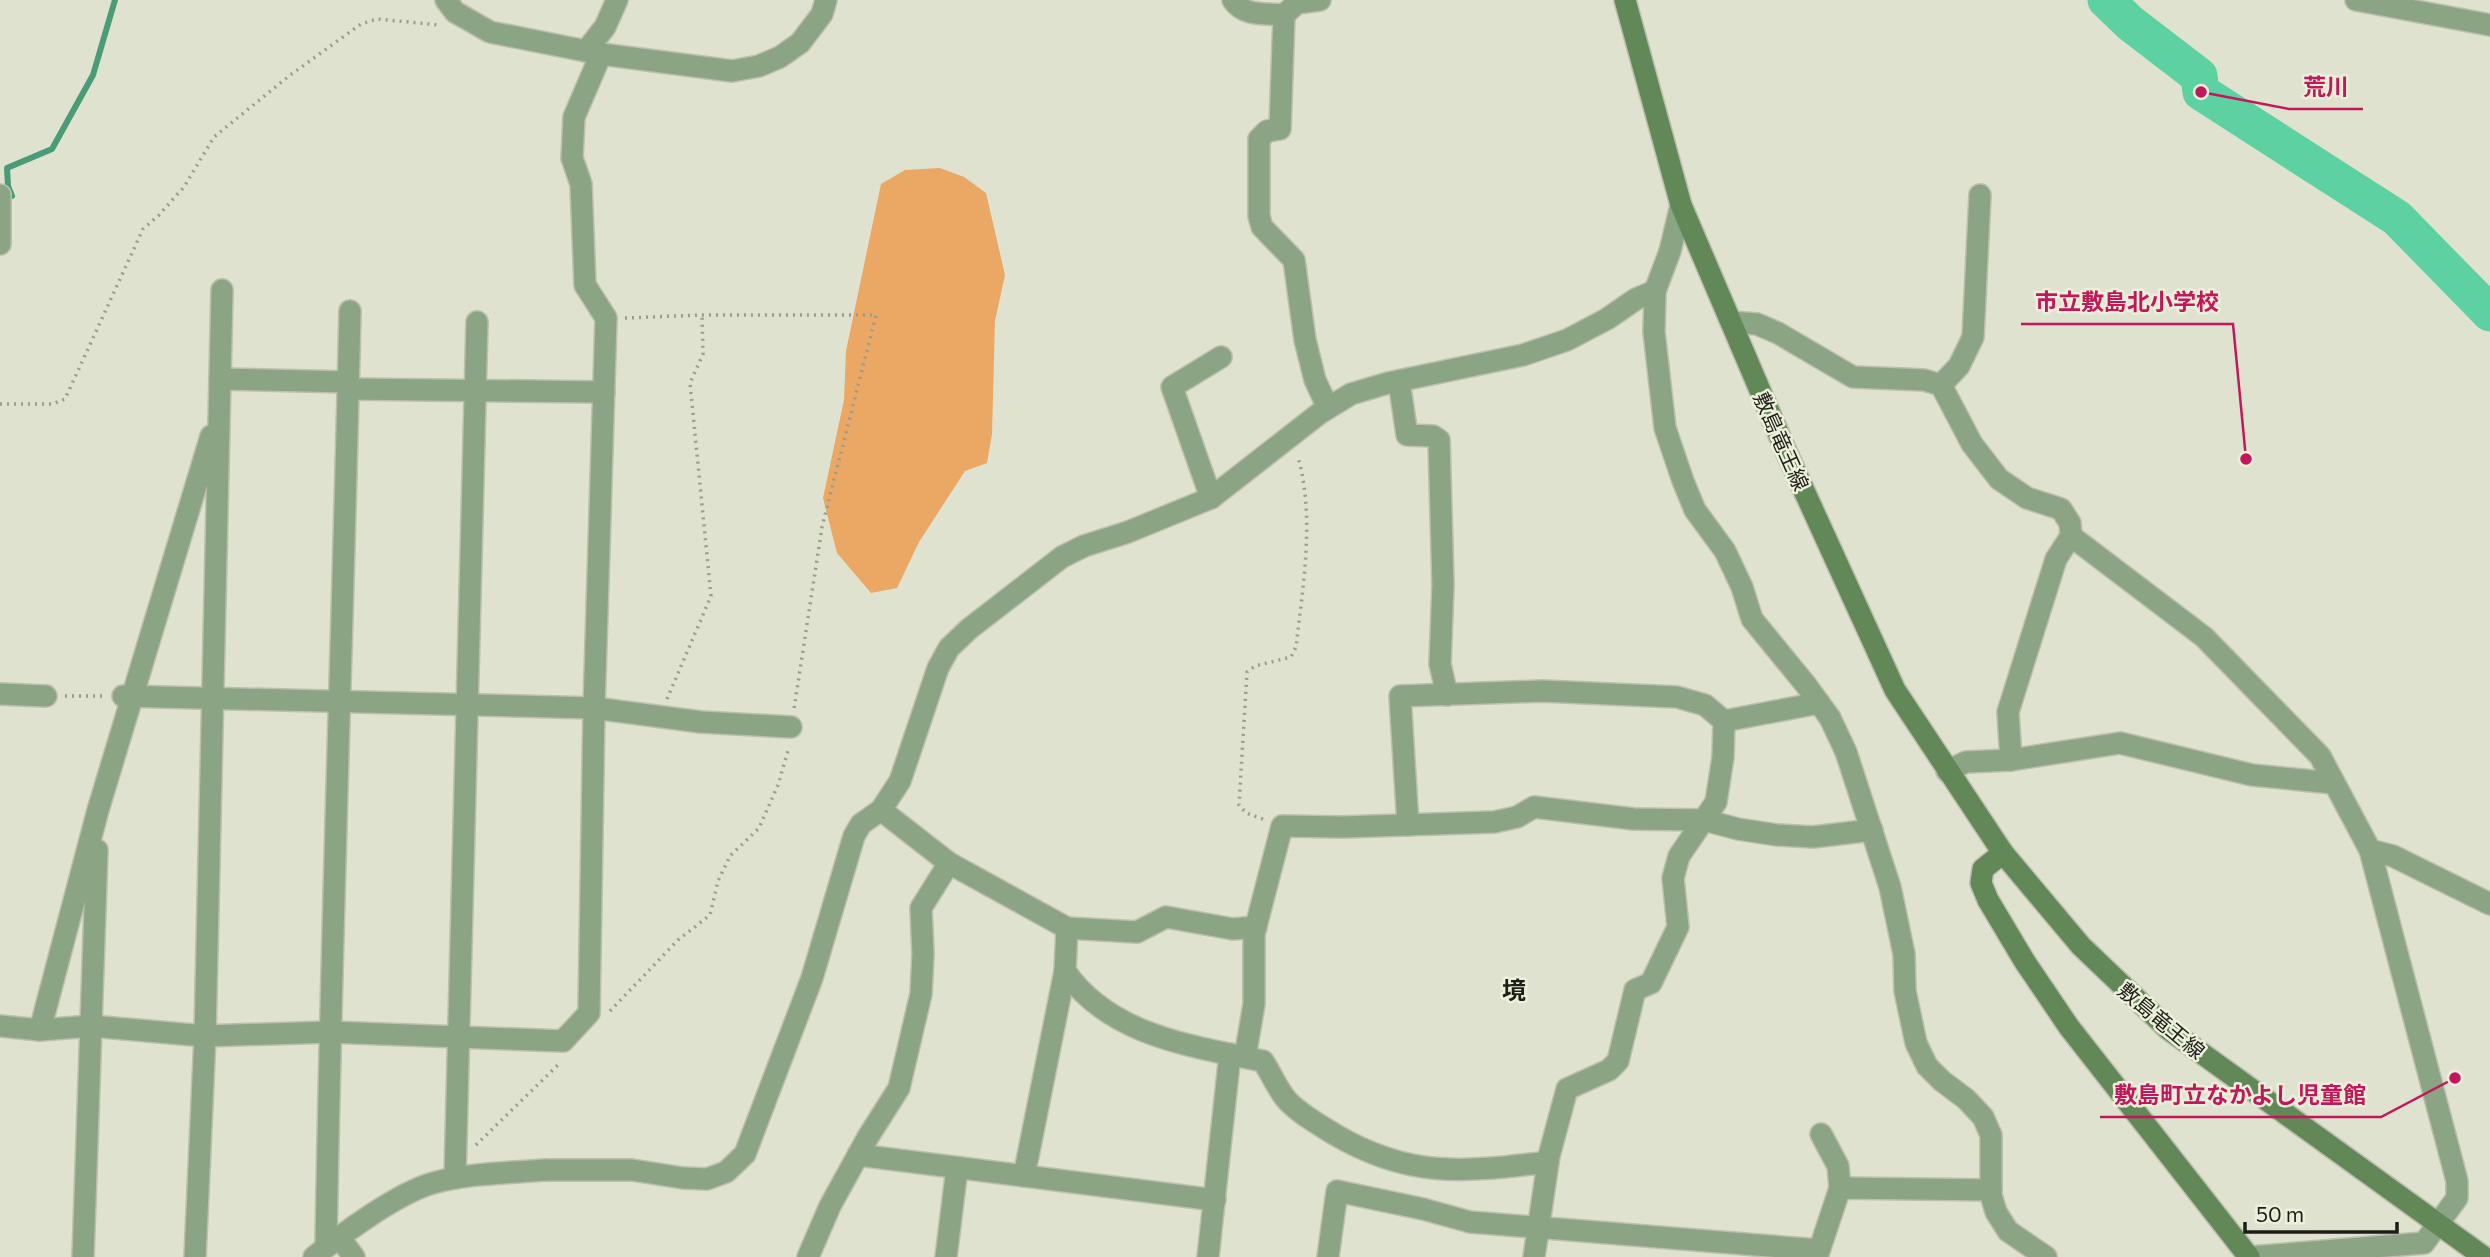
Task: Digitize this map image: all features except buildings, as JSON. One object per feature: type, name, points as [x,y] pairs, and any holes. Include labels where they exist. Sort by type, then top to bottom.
[{"type":"main road","name":"敷島竜王線","points":[[1625,0],[1681,205],[1785,449],[1895,690],[2003,853],[2081,946],[2124,990],[2168,1029],[2484,1257]]},
{"type":"main road","points":[[2003,853],[1983,869],[1981,883],[1988,900],[2025,962],[2069,1027],[2249,1257]]},
{"type":"street","points":[[446,0],[455,12],[489,32],[594,52],[733,71],[759,66],[780,57],[800,43],[822,14],[826,0]]},
{"type":"street","points":[[0,1026],[40,1030],[91,1026],[205,1036],[330,1032],[564,1041],[589,1013],[594,708],[606,318],[585,285],[581,184],[572,158],[574,117],[594,52],[617,0]]},
{"type":"street","points":[[1233,0],[1238,8],[1246,12],[1284,15]]},
{"type":"street","points":[[1320,0],[1297,3],[1284,15],[1280,129],[1267,131],[1258,139],[1259,216],[1262,227],[1294,260],[1305,340],[1315,380],[1328,408]]},
{"type":"street","points":[[2356,0],[2396,3],[2490,25]]},
{"type":"street","points":[[0,195],[0,244]]},
{"type":"street","points":[[1941,384],[1959,366],[1973,337],[1980,195]]},
{"type":"street","points":[[1681,205],[1670,251],[1655,291],[1654,332],[1664,417],[1683,481],[1695,510],[1726,551],[1752,619],[1830,718],[1846,751],[1890,887],[1904,954],[1905,991],[1916,1043],[1927,1066],[1983,1117],[1991,1135],[1991,1190],[1996,1212],[2008,1231],[2046,1257]]},
{"type":"street","points":[[195,1257],[205,1036],[222,290]]},
{"type":"street","points":[[327,1247],[411,1191],[455,1172],[632,1170],[707,1179],[726,1172],[745,1154],[811,978],[854,836],[862,824],[881,810],[900,781],[938,668],[949,648],[969,629],[1062,557],[1084,546],[1128,532],[1211,498],[1328,408],[1352,394],[1399,381],[1523,355],[1567,340],[1607,319],[1636,299],[1655,291]]},
{"type":"street","points":[[327,1247],[330,1032],[350,311]]},
{"type":"street","points":[[455,1172],[477,322]]},
{"type":"street","points":[[1731,322],[1757,324],[1778,333],[1853,377],[1924,380],[1941,384],[1972,444],[1999,479],[2027,498],[2061,509],[2070,523],[2071,536],[2056,559],[2008,712],[2011,760]]},
{"type":"street","points":[[1211,498],[1171,387],[1221,357]]},
{"type":"street","points":[[220,379],[475,391],[604,392]]},
{"type":"street","points":[[1399,381],[1407,435],[1433,436],[1439,440],[1443,585],[1440,664],[1447,695]]},
{"type":"street","points":[[40,1030],[128,696],[219,409]]},
{"type":"street","points":[[2071,536],[2204,637],[2320,757],[2370,850],[2458,1181],[2457,1198],[2424,1243],[2249,1257]]},
{"type":"street","points":[[1408,825],[1400,696],[1542,691],[1677,697],[1704,705],[1724,721],[1819,703]]},
{"type":"street","points":[[0,694],[46,696]]},
{"type":"street","points":[[128,696],[594,708],[751,726],[791,727]]},
{"type":"street","points":[[1534,1257],[1548,1162],[1567,1089],[1609,1070],[1618,1061],[1635,990],[1651,983],[1678,927],[1673,878],[1679,856],[1716,802],[1723,757],[1724,721]]},
{"type":"street","points":[[1947,771],[1966,762],[2011,760],[2120,743],[2252,775],[2333,783]]},
{"type":"street","points":[[1208,1257],[1237,1056],[1254,1004],[1256,927],[1282,827],[1494,822],[1517,817],[1534,807],[1634,818],[1704,820],[1777,835],[1812,837],[1872,830]]},
{"type":"street","points":[[83,1257],[99,810]]},
{"type":"street","points":[[881,810],[949,863],[1067,929],[1137,932],[1166,917],[1233,929],[1256,927]]},
{"type":"street","points":[[2370,850],[2393,856],[2490,904]]},
{"type":"street","points":[[807,1257],[830,1206],[899,1088],[921,994],[921,908],[949,863]]},
{"type":"street","points":[[1024,1176],[1065,971],[1067,929]]},
{"type":"street","points":[[1065,971],[1088,999],[1136,1028],[1175,1042],[1264,1062],[1286,1098],[1319,1125],[1363,1151],[1396,1163],[1438,1170],[1484,1170],[1548,1162]]},
{"type":"street","points":[[1328,1257],[1337,1191],[1470,1222],[1538,1227],[1669,1247],[1818,1253],[1840,1188],[1838,1167],[1821,1134]]},
{"type":"street","points":[[858,1155],[1215,1200]]},
{"type":"street","points":[[946,1257],[957,1168]]},
{"type":"street","points":[[1840,1188],[1991,1190]]},
{"type":"street","points":[[327,1247],[354,1257]]},
{"type":"path","points":[[0,404],[52,404],[65,399],[143,229],[184,187],[214,137],[289,76],[361,24],[377,19],[440,25]]},
{"type":"path","points":[[659,717],[711,596],[690,383],[703,354],[702,315]]},
{"type":"path","points":[[602,1019],[678,940],[710,915],[718,881],[730,856],[760,828],[778,785],[790,743],[822,527],[876,315],[606,318]]},
{"type":"path","points":[[1282,827],[1246,813],[1239,805],[1247,672],[1255,666],[1291,657],[1296,647],[1306,533],[1303,474],[1292,436]]},
{"type":"path","points":[[46,696],[128,696]]},
{"type":"path","points":[[455,1172],[564,1058]]},
{"type":"shaded area","points":[[940,168],[964,177],[986,193],[1005,275],[995,321],[992,434],[987,463],[965,471],[919,542],[897,588],[871,593],[837,553],[823,498],[844,400],[846,351],[881,184],[905,170]]},
{"type":"waterway","points":[[12,196],[8,186],[7,168],[52,149],[93,75],[115,0]]},
{"type":"waterway","points":[[2106,0],[2130,23],[2199,76],[2201,92],[2397,218],[2490,313]]},
{"type":"place","name":"荒川","points":[[2201,92]]},
{"type":"place","name":"市立敷島北小学校","points":[[2246,459]]},
{"type":"place","name":"敷島町立なかよし児童館","points":[[2455,1078]]},
{"type":"district","name":"境","points":[[1514,989]]}]
